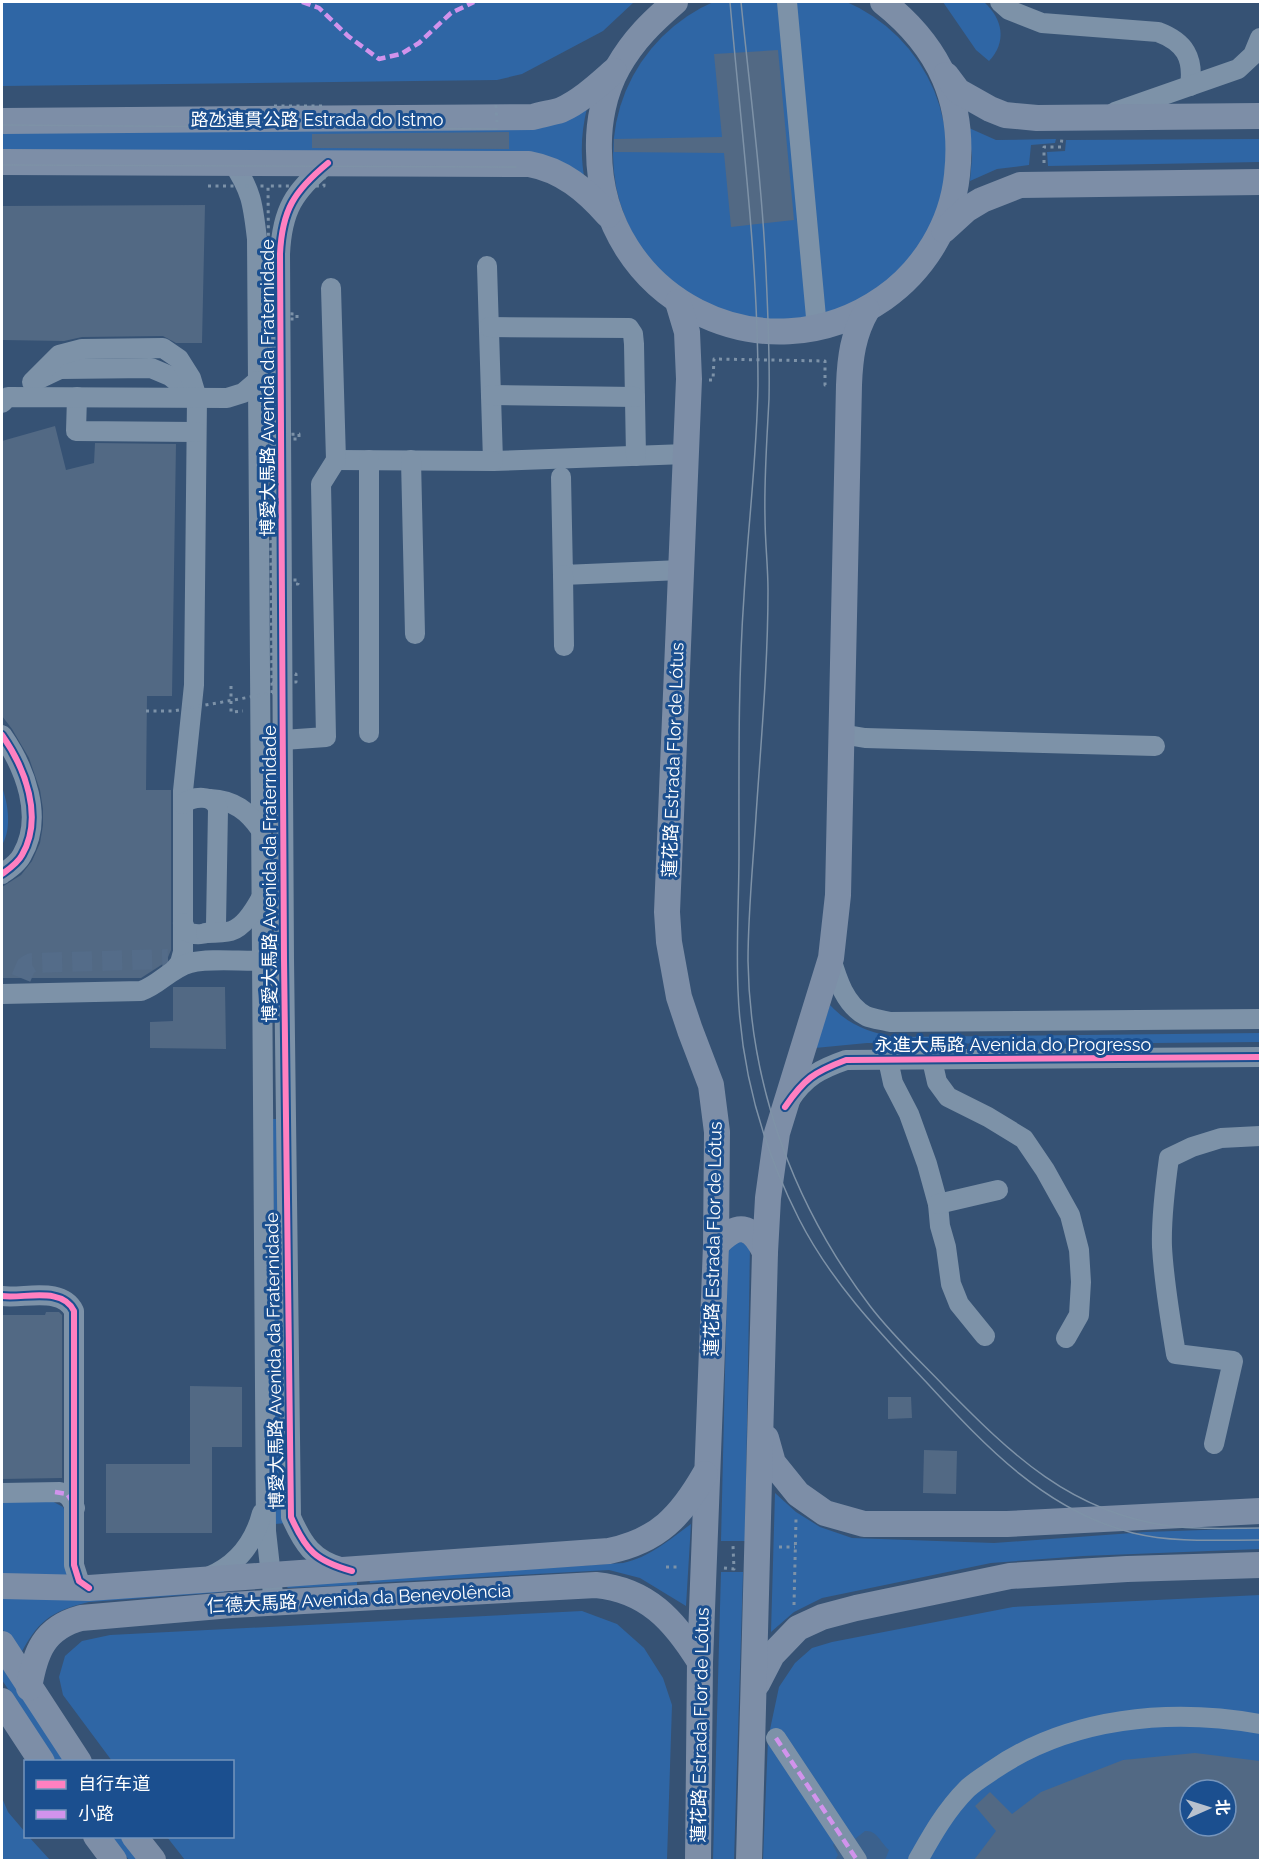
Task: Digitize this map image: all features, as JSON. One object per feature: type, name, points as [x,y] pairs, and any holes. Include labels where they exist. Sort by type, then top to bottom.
[{"type":"main road","points":[[610,217],[599,168],[598,134],[605,100],[617,68],[644,29],[675,2]]},
{"type":"main road","points":[[884,2],[904,18],[923,40],[958,91],[1005,115],[1062,118],[1260,116]]},
{"type":"main road","points":[[2,162],[232,162],[326,168],[513,163],[546,167],[591,196],[610,217],[632,257],[649,277],[678,302],[708,318],[739,328],[772,332],[805,331],[837,323],[867,310],[897,289],[916,269],[941,232],[956,191],[960,148],[955,105],[939,65]]},
{"type":"main road","name":"路氹連貫公路 Estrada do Istmo","points":[[2,121],[533,117],[560,110],[578,100],[597,87],[617,68]]},
{"type":"main road","points":[[941,232],[967,209],[982,200],[1020,185],[1260,182]]},
{"type":"main road","name":"蓮花路 Estrada Flor de Lótus","points":[[678,302],[687,332],[689,379],[667,912],[669,942],[681,1006],[711,1085],[717,1132],[716,1245],[700,1662],[698,1860]]},
{"type":"main road","points":[[749,1860],[765,1252],[777,1134],[819,1004],[831,958],[838,895],[849,385],[854,340],[867,310]]},
{"type":"main road","points":[[716,1245],[727,1233],[736,1229],[743,1230],[758,1239],[765,1252]]},
{"type":"main road","points":[[761,1420],[773,1463],[798,1494],[825,1513],[864,1524],[1006,1524],[1260,1511]]},
{"type":"main road","name":"仁德大馬路 Avenida da Benevolência","points":[[2,1586],[89,1588],[609,1551],[632,1546],[659,1532],[691,1499],[707,1471]]},
{"type":"main road","points":[[753,1690],[772,1655],[802,1626],[822,1617],[856,1608],[1010,1576],[1127,1569],[1260,1565]]},
{"type":"main road","name":"仁德大馬路 Avenida da Benevolência","points":[[30,1688],[37,1653],[54,1630],[67,1622],[92,1617],[231,1605],[596,1584],[626,1590],[651,1603],[679,1630],[700,1662]]},
{"type":"main road","points":[[2,1644],[78,1760]]},
{"type":"main road","points":[[2,1701],[41,1760]]},
{"type":"main road","points":[[98,1838],[114,1860]]},
{"type":"main road","points":[[136,1838],[153,1860]]},
{"type":"street","points":[[787,2],[817,328]]},
{"type":"street","points":[[1000,2],[1009,10],[1042,23],[1158,32],[1171,37],[1189,57],[1192,72],[1190,86]]},
{"type":"street","points":[[1101,117],[1238,69],[1253,55],[1260,38]]},
{"type":"street","name":"博愛大馬路 Avenida da Fraternidade","points":[[232,162],[251,195],[257,239],[266,1531],[274,1603]]},
{"type":"street","name":"博愛大馬路 Avenida da Fraternidade","points":[[326,168],[313,175],[298,192],[285,215],[274,316],[278,679],[283,740],[291,1517],[300,1538],[314,1554],[332,1565],[352,1571]]},
{"type":"street","points":[[487,266],[493,461]]},
{"type":"street","points":[[283,740],[326,737],[321,484],[336,460],[331,288]]},
{"type":"street","points":[[489,327],[629,328],[633,334],[636,456]]},
{"type":"street","points":[[3,401],[32,382],[60,369],[151,368],[170,376],[197,399]]},
{"type":"street","points":[[3,401],[77,397],[227,398],[243,393],[257,381]]},
{"type":"street","points":[[491,395],[635,397]]},
{"type":"street","points":[[77,397],[76,431],[196,432]]},
{"type":"street","points":[[17,990],[133,985],[148,988],[175,963],[183,922],[183,797],[194,685],[197,399]]},
{"type":"street","points":[[336,460],[493,461],[686,454]]},
{"type":"street","points":[[369,460],[369,733]]},
{"type":"street","points":[[411,460],[415,634]]},
{"type":"street","points":[[561,477],[564,646]]},
{"type":"street","points":[[563,575],[681,570]]},
{"type":"street","points":[[841,734],[876,738],[1155,746]]},
{"type":"street","points":[[2,735],[11,748],[31,800],[29,839],[22,856],[2,874]]},
{"type":"street","points":[[2,756],[13,781],[18,806],[16,839],[2,860]]},
{"type":"street","points":[[183,797],[224,799],[233,802],[249,814],[261,830],[284,830]]},
{"type":"street","points":[[206,933],[215,929],[217,920],[218,809],[210,798]]},
{"type":"street","points":[[183,922],[188,933],[232,931],[251,913],[261,898]]},
{"type":"street","name":"永進大馬路 Avenida do Progresso","points":[[831,958],[839,984],[852,1003],[866,1016],[890,1022],[1260,1019]]},
{"type":"street","points":[[175,963],[284,959]]},
{"type":"street","name":"永進大馬路 Avenida do Progresso","points":[[785,1107],[800,1085],[821,1069],[846,1060],[1260,1057]]},
{"type":"street","points":[[888,1060],[893,1083],[909,1114],[927,1164],[938,1204],[951,1284],[959,1304],[985,1336]]},
{"type":"street","points":[[933,1060],[937,1082],[948,1097],[988,1117],[1024,1139],[1045,1170],[1070,1215],[1079,1250],[1081,1282],[1079,1315],[1066,1338]]},
{"type":"street","points":[[1214,1444],[1233,1361],[1176,1354],[1167,1302],[1162,1245],[1166,1177],[1169,1158],[1192,1147],[1221,1138],[1260,1136]]},
{"type":"street","points":[[938,1204],[998,1190]]},
{"type":"street","points":[[2,1296],[61,1297],[71,1304],[74,1311],[74,1565],[79,1581],[89,1588]]},
{"type":"street","points":[[2,1493],[55,1492],[67,1494],[75,1508]]},
{"type":"street","name":"博愛大馬路 Avenida da Fraternidade","points":[[199,1580],[224,1570],[245,1551],[259,1527],[266,1499]]},
{"type":"street","points":[[918,1860],[937,1826],[968,1787],[1015,1755],[1066,1734],[1119,1721],[1168,1716],[1237,1720],[1260,1724]]},
{"type":"street","points":[[776,1738],[857,1860]]},
{"type":"path","points":[[496,105],[497,122]]},
{"type":"path","points":[[274,106],[322,106],[322,122]]},
{"type":"path","points":[[1043,183],[1044,147],[1062,147],[1062,118]]},
{"type":"path","points":[[208,186],[324,186],[326,168]]},
{"type":"path","points":[[147,711],[173,711],[272,693],[278,679],[274,316],[268,186]]},
{"type":"path","points":[[297,314],[297,319],[274,316],[297,314]]},
{"type":"path","points":[[689,379],[714,380],[714,359],[825,361]]},
{"type":"path","points":[[299,434],[299,439],[275,437],[299,434]]},
{"type":"path","points":[[298,580],[298,584],[276,582],[298,580]]},
{"type":"path","points":[[296,674],[296,682],[278,679],[296,674]]},
{"type":"path","points":[[231,699],[231,687],[231,712],[260,711]]},
{"type":"path","points":[[802,1626],[794,1612],[795,1547],[796,1512],[805,1499]]},
{"type":"path","points":[[666,1567],[734,1569],[733,1546],[795,1547]]},
{"type":"shaded area","points":[[721,-1],[839,-1],[873,16],[898,37],[919,62],[940,107],[946,139],[944,188],[934,219],[919,248],[898,273],[873,294],[844,309],[813,319],[780,322],[747,319],[716,309],[687,294],[662,273],[641,248],[626,219],[616,188],[613,155],[616,122],[633,76],[651,49],[674,26],[701,8]]},
{"type":"shaded area","points":[[2,2],[634,2],[603,31],[522,74],[497,80],[2,86]]},
{"type":"shaded area","points":[[943,2],[984,2],[990,9],[999,23],[1000,38],[995,54],[989,61],[976,50]]},
{"type":"shaded area","points":[[587,108],[582,145],[585,182],[571,173],[2,155],[2,127]]},
{"type":"shaded area","points":[[969,128],[996,140],[1056,139],[1055,143],[1031,145],[1029,165],[997,169],[970,181],[972,157]]},
{"type":"shaded area","points":[[1260,139],[1260,162],[1048,166],[1047,152],[1065,151],[1066,140]]},
{"type":"shaded area","points":[[2,787],[8,816],[7,831],[2,845]]},
{"type":"shaded area","points":[[830,1005],[844,1018],[859,1027],[894,1037],[1260,1033],[1260,1042],[867,1043],[815,1048]]},
{"type":"shaded area","points":[[273,1119],[277,1119],[279,1503],[287,1523],[275,1524]]},
{"type":"shaded area","points":[[735,1239],[750,1246],[745,1541],[721,1541],[728,1246]]},
{"type":"shaded area","points":[[775,1493],[796,1512],[820,1527],[852,1538],[994,1543],[1146,1532],[1260,1528],[1260,1549],[1083,1556],[991,1563],[822,1598],[794,1612],[771,1632]]},
{"type":"shaded area","points":[[50,1500],[63,1507],[66,1513],[68,1582],[2,1580],[2,1502]]},
{"type":"shaded area","points":[[691,1524],[686,1606],[640,1578],[609,1570],[370,1583],[369,1579],[623,1563],[651,1552]]},
{"type":"shaded area","points":[[721,1572],[743,1572],[734,1860],[713,1860]]},
{"type":"shaded area","points":[[357,1580],[357,1585],[288,1588],[285,1585]]},
{"type":"shaded area","points":[[223,1585],[224,1592],[89,1602],[64,1609],[39,1627],[19,1657],[2,1628],[2,1597]]},
{"type":"shaded area","points":[[1260,1595],[1260,1860],[763,1860],[768,1739],[779,1687],[795,1663],[812,1648],[832,1642],[1013,1607]]},
{"type":"shaded area","points":[[582,1611],[617,1624],[644,1648],[663,1678],[672,1705],[667,1860],[185,1860],[168,1838],[234,1838],[234,1760],[111,1760],[63,1695],[59,1677],[65,1656],[82,1641],[110,1635]]},
{"type":"shaded area","points":[[2,1660],[67,1760],[55,1760],[2,1680]]},
{"type":"shaded area","points":[[2,1798],[8,1812],[24,1831],[24,1838],[30,1838],[50,1860],[2,1860]]},
{"type":"shaded area","points":[[865,1831],[873,1832],[889,1850],[885,1860],[835,1860],[838,1855],[833,1845],[838,1839],[855,1839]]},
{"type":"shaded area","points":[[112,1838],[125,1838],[143,1860],[129,1860]]},
{"type":"building","points":[[778,50],[794,220],[731,227],[724,153],[614,152],[614,139],[722,137],[714,54]]},
{"type":"building","points":[[509,132],[509,149],[312,148],[312,134]]},
{"type":"building","points":[[205,205],[202,343],[176,343],[163,336],[82,337],[64,341],[2,340],[2,206]]},
{"type":"building","points":[[55,426],[66,470],[94,463],[95,443],[176,444],[172,696],[147,696],[146,790],[171,790],[171,950],[166,962],[141,978],[2,978],[2,887],[21,875],[32,861],[40,843],[43,809],[40,790],[29,758],[2,716],[2,441]]},
{"type":"building","points":[[173,987],[225,987],[226,1049],[150,1048],[150,1022],[173,1021]]},
{"type":"building","points":[[46,1312],[59,1312],[62,1315],[62,1478],[2,1479],[2,1315],[45,1315]]},
{"type":"building","points":[[190,1386],[242,1387],[242,1447],[212,1447],[212,1533],[106,1533],[106,1464],[190,1464]]},
{"type":"building","points":[[888,1397],[911,1397],[912,1418],[888,1419]]},
{"type":"building","points":[[924,1450],[957,1451],[956,1494],[923,1493]]},
{"type":"building","points":[[1195,1753],[1260,1761],[1260,1860],[974,1860],[996,1831],[975,1806],[990,1792],[1012,1814],[1041,1792],[1123,1760]]},
{"type":"tunnel","points":[[21,978],[26,966],[31,963],[168,959]]},
{"type":"tram line","points":[[730,2],[752,241],[758,385],[741,660],[737,973],[744,1050],[756,1108],[765,1136],[799,1219],[841,1285],[950,1408],[995,1453],[1020,1474],[1045,1493],[1072,1509],[1102,1523],[1133,1533],[1180,1540],[1260,1540]]},
{"type":"tram line","points":[[741,2],[762,204],[769,367],[765,488],[767,646],[748,961],[757,1054],[767,1099],[781,1143],[819,1228],[843,1268],[878,1317],[944,1386],[1019,1457],[1045,1477],[1073,1494],[1102,1508],[1135,1519],[1181,1527],[1260,1528]]},
{"type":"tram line","points":[[2,125],[497,129]]},
{"type":"tram line","points":[[2,165],[516,167]]},
{"type":"marked path","points":[[302,2],[319,8],[348,36],[379,59],[401,54],[419,43],[451,13],[474,2]]},
{"type":"marked path","points":[[55,1492],[67,1494],[73,1503]]},
{"type":"marked path","points":[[776,1738],[857,1860]]},
{"type":"cycle path","points":[[328,163],[306,183],[292,202],[284,225],[280,254],[284,959],[291,1517],[307,1546],[314,1553],[329,1563],[352,1571]]},
{"type":"cycle path","points":[[2,735],[24,777],[31,809],[31,825],[22,855],[2,874]]},
{"type":"cycle path","points":[[785,1107],[804,1083],[826,1068],[846,1060],[1260,1057]]},
{"type":"cycle path","points":[[2,1296],[52,1296],[68,1303],[74,1311],[74,1565],[79,1581],[89,1588]]}]
